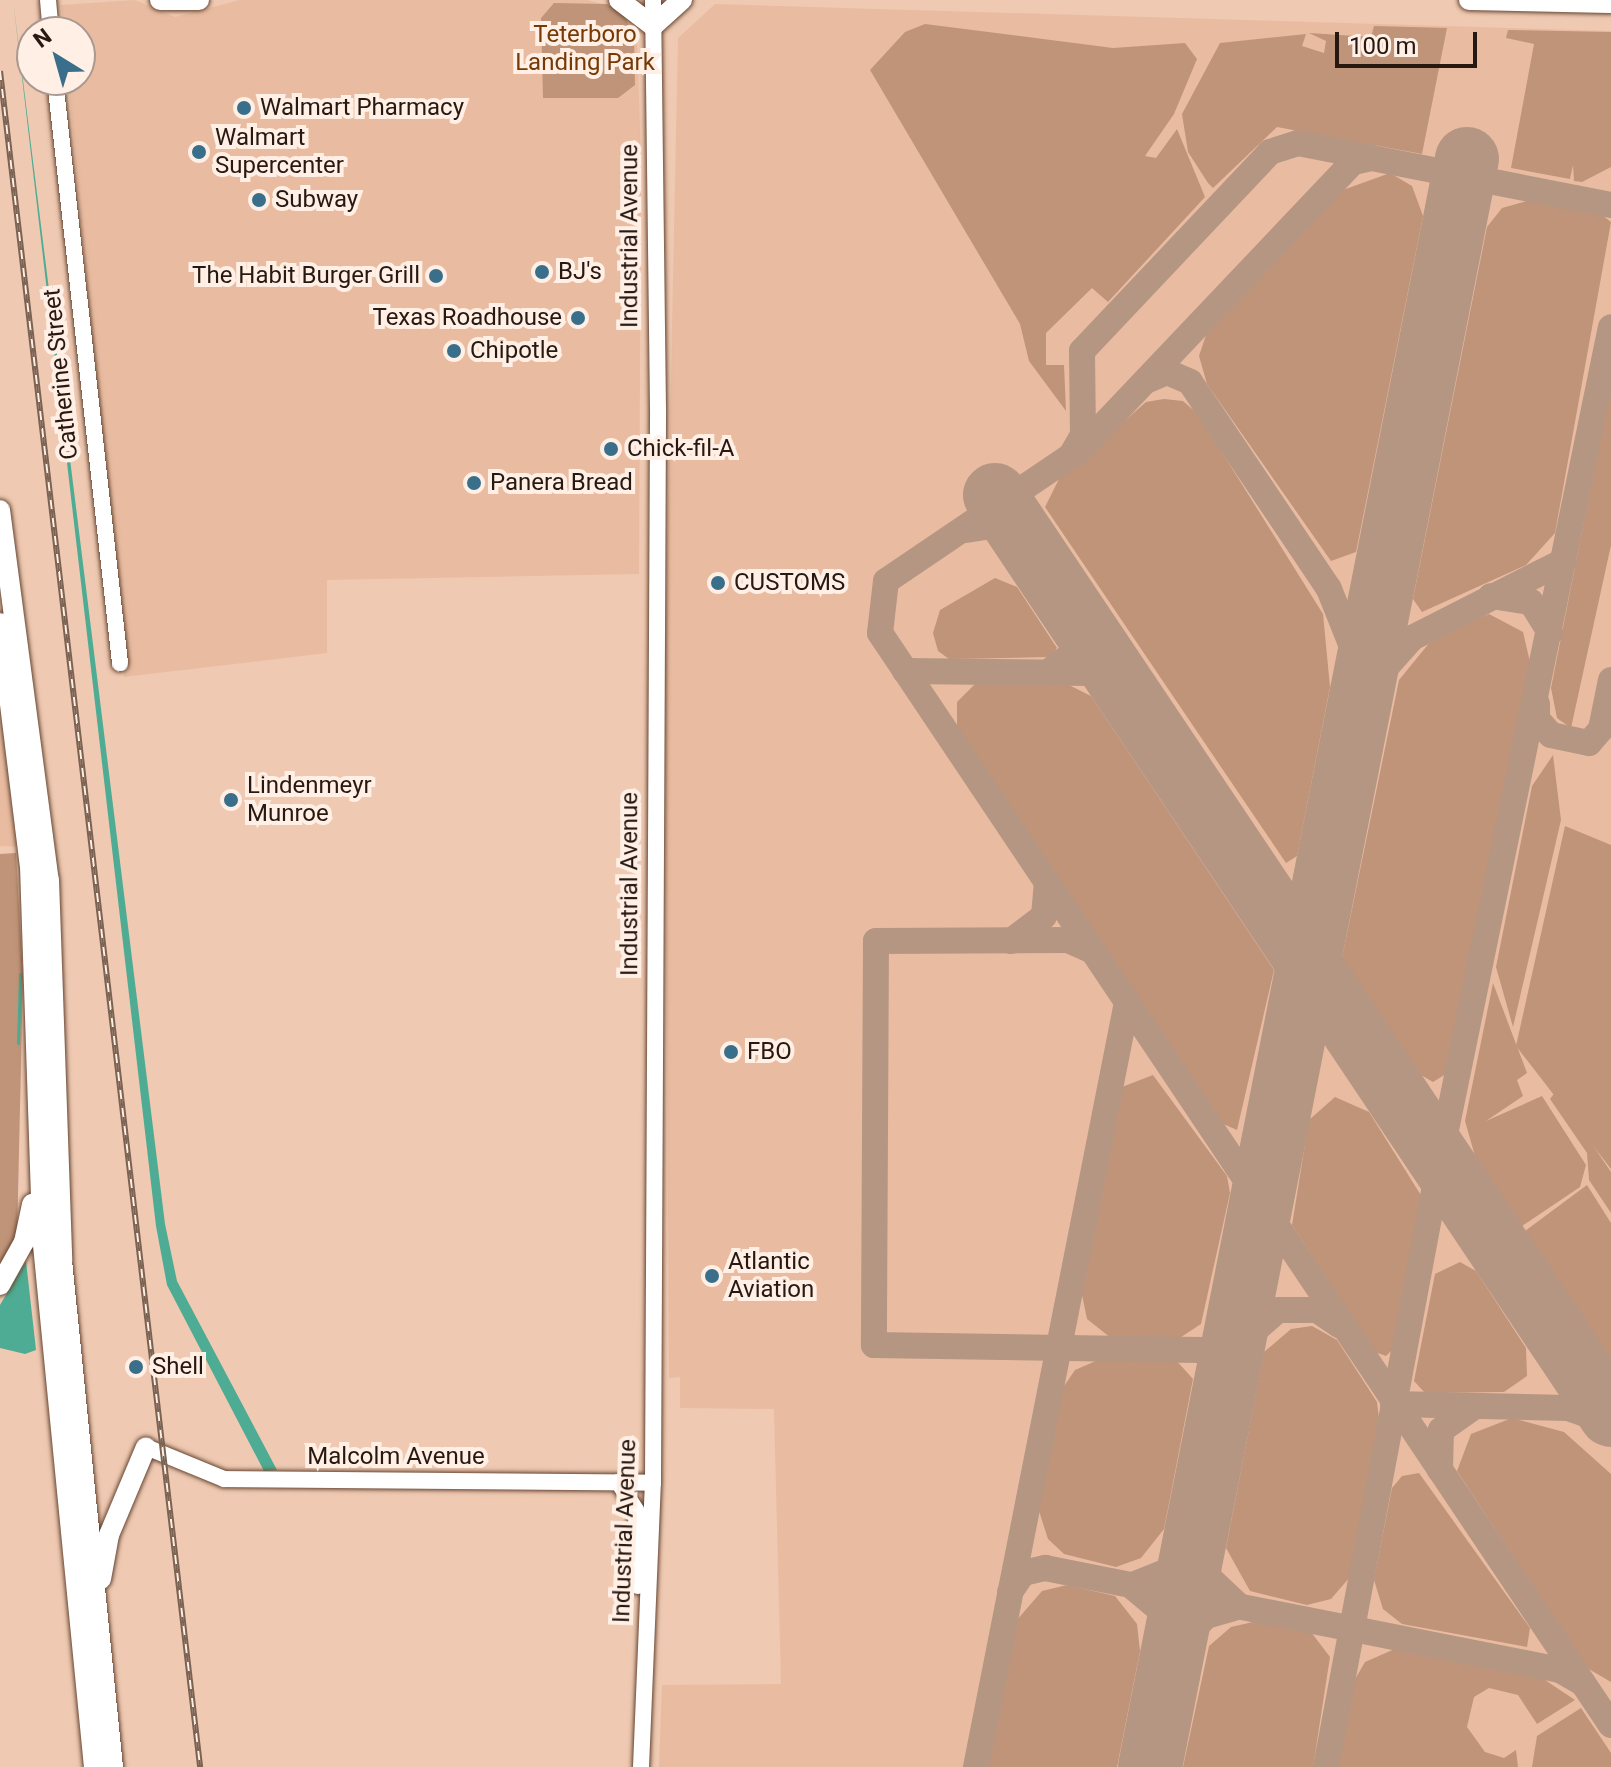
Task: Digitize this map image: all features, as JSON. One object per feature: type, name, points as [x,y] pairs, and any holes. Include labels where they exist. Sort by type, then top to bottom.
[{"type":"highway","points":[[160,0],[199,0]]},
{"type":"highway","points":[[619,0],[653,26],[682,0]]},
{"type":"highway","points":[[1469,0],[1611,3]]},
{"type":"highway","points":[[1521,1],[1527,0]]},
{"type":"highway","points":[[0,510],[49,880],[62,1260],[113,1767]]},
{"type":"highway","points":[[0,623],[30,866],[39,1174],[94,1767]]},
{"type":"highway","points":[[0,1285],[28,1230],[39,1174]]},
{"type":"highway","points":[[103,1675],[105,1547],[146,1447]]},
{"type":"street","name":"Industrial Avenue","points":[[641,1767],[653,1483],[658,409],[653,0]]},
{"type":"street","name":"Catherine Street","points":[[57,96],[120,663]]},
{"type":"street","name":"Malcolm Avenue","points":[[146,1447],[224,1479],[653,1483]]},
{"type":"street","points":[[618,1482],[636,1510],[638,1590],[647,1622]]},
{"type":"shaded area","points":[[135,0],[175,17],[240,0],[588,0],[625,11],[637,37],[641,158],[639,574],[327,580],[327,653],[124,677],[70,96],[96,96],[96,16],[62,16],[61,5]]},
{"type":"shaded area","points":[[715,4],[1611,31],[1611,1767],[659,1767],[662,1685],[781,1684],[774,1409],[680,1408],[680,1377],[669,1378],[665,666],[678,38]]},
{"type":"shaded area","points":[[0,645],[28,847],[0,846]]},
{"type":"green space","name":"Teterboro Landing Park","points":[[554,3],[607,4],[623,14],[634,35],[635,85],[618,98],[543,98],[541,18]]},
{"type":"green space","points":[[925,24],[1113,48],[1185,43],[1197,59],[1174,114],[1145,156],[1156,158],[1177,129],[1205,197],[1108,302],[1092,288],[1046,333],[1046,365],[1064,365],[1066,411],[1029,361],[1020,324],[870,70],[905,32]]},
{"type":"green space","points":[[1374,26],[1447,28],[1422,154],[1277,127],[1213,188],[1208,183],[1188,152],[1182,114],[1220,43],[1306,34],[1302,46],[1324,53],[1326,41],[1309,33],[1371,37]]},
{"type":"green space","points":[[1508,30],[1611,32],[1611,167],[1582,182],[1574,181],[1573,165],[1570,179],[1511,168],[1534,44],[1506,38]]},
{"type":"green space","points":[[1390,173],[1412,186],[1423,216],[1356,552],[1331,561],[1207,384],[1199,356],[1206,335],[1343,190]]},
{"type":"green space","points":[[1530,200],[1598,212],[1611,222],[1555,533],[1526,565],[1422,612],[1413,599],[1487,227],[1502,208]]},
{"type":"green space","points":[[1611,385],[1611,545],[1571,728],[1557,718],[1551,688]]},
{"type":"green space","points":[[1164,399],[1183,401],[1198,414],[1323,614],[1330,687],[1297,856],[1286,863],[1045,507],[1059,479],[1146,402]]},
{"type":"green space","points":[[995,578],[1017,587],[1057,648],[1051,657],[949,659],[938,651],[933,633],[940,610]]},
{"type":"green space","points":[[1489,614],[1523,632],[1530,662],[1449,1072],[1433,1082],[1421,1075],[1342,958],[1399,680],[1435,636]]},
{"type":"green space","points":[[976,683],[1065,683],[1091,696],[1274,970],[1237,1130],[1221,1123],[957,728],[957,702]]},
{"type":"green space","points":[[1553,755],[1561,820],[1513,1027],[1496,967],[1532,786]]},
{"type":"green space","points":[[1565,826],[1611,845],[1611,1169],[1516,1046]]},
{"type":"green space","points":[[16,853],[23,977],[17,1238],[0,1270],[0,854]]},
{"type":"green space","points":[[1493,983],[1527,1073],[1517,1080],[1523,1096],[1486,1121],[1542,1096],[1586,1165],[1580,1187],[1522,1226],[1475,1156],[1465,1121]]},
{"type":"green space","points":[[1153,1075],[1227,1176],[1230,1193],[1201,1324],[1178,1339],[1111,1338],[1087,1319],[1081,1290],[1122,1087]]},
{"type":"green space","points":[[1556,1091],[1611,1172],[1611,1213],[1589,1180],[1587,1153],[1550,1099]]},
{"type":"green space","points":[[1335,1097],[1369,1112],[1422,1197],[1395,1347],[1386,1356],[1375,1352],[1292,1225],[1309,1120]]},
{"type":"green space","points":[[1587,1185],[1611,1223],[1611,1359],[1525,1231]]},
{"type":"green space","points":[[1460,1262],[1476,1271],[1526,1348],[1527,1376],[1504,1392],[1425,1393],[1414,1381],[1435,1274]]},
{"type":"green space","points":[[1312,1326],[1337,1340],[1377,1402],[1380,1427],[1350,1577],[1331,1599],[1307,1605],[1250,1591],[1226,1548],[1264,1352],[1291,1329]]},
{"type":"green space","points":[[1175,1359],[1193,1379],[1164,1529],[1141,1558],[1116,1567],[1064,1554],[1048,1539],[1039,1511],[1062,1389],[1075,1370],[1098,1360]]},
{"type":"green space","points":[[1512,1418],[1564,1432],[1611,1474],[1611,1682],[1587,1668],[1457,1471],[1471,1434]]},
{"type":"green space","points":[[1419,1473],[1530,1628],[1527,1647],[1402,1624],[1383,1609],[1374,1580],[1392,1488],[1402,1476]]},
{"type":"green space","points":[[1067,1585],[1115,1596],[1137,1624],[1140,1651],[1117,1767],[987,1767],[1016,1621],[1042,1591]]},
{"type":"green space","points":[[1257,1621],[1311,1632],[1330,1657],[1313,1767],[1183,1767],[1209,1646],[1231,1627]]},
{"type":"green space","points":[[1397,1648],[1542,1678],[1575,1700],[1537,1724],[1518,1695],[1489,1688],[1474,1697],[1467,1727],[1485,1752],[1504,1758],[1516,1750],[1518,1767],[1337,1767],[1354,1681],[1365,1662]]},
{"type":"green space","points":[[1581,1708],[1611,1753],[1611,1767],[1532,1767],[1537,1736]]},
{"type":"water","points":[[24,96],[165,1224],[177,1281],[277,1470],[264,1471],[167,1285],[156,1226]]},
{"type":"water","points":[[26,1261],[36,1350],[25,1354],[0,1348],[0,1305]]},
{"type":"waterway","points":[[18,1043],[20,974]]},
{"type":"taxiway","points":[[1072,454],[1083,435],[1082,351],[1270,152],[1298,143],[1370,157]]},
{"type":"taxiway","points":[[1611,205],[1371,158],[1353,162],[1081,449],[886,581],[880,633],[1611,1725]]},
{"type":"taxiway","points":[[1326,1767],[1440,1159],[1611,327]]},
{"type":"taxiway","points":[[1148,380],[1167,372],[1190,382],[1329,589],[1353,649],[1358,713]]},
{"type":"taxiway","points":[[966,530],[992,526],[1028,544]]},
{"type":"taxiway","points":[[1359,715],[1381,673],[1412,638],[1564,561]]},
{"type":"taxiway","points":[[1491,596],[1531,602],[1550,633]]},
{"type":"taxiway","points":[[1047,673],[1072,654],[1073,612]]},
{"type":"taxiway","points":[[905,671],[1091,673],[1133,701]]},
{"type":"taxiway","points":[[1537,704],[1537,719],[1551,735],[1589,743],[1601,729],[1611,680]]},
{"type":"taxiway","points":[[1011,941],[1044,916],[1047,882]]},
{"type":"taxiway","points":[[1093,951],[1068,940],[876,941],[874,1345],[1200,1350],[1214,1356],[1225,1384]]},
{"type":"taxiway","points":[[976,1767],[1127,1002]]},
{"type":"taxiway","points":[[1237,1166],[1248,1172],[1270,1158]]},
{"type":"taxiway","points":[[1232,1350],[1278,1310],[1317,1310],[1339,1325]]},
{"type":"taxiway","points":[[1393,1404],[1568,1408],[1611,1423]]},
{"type":"taxiway","points":[[1440,1470],[1441,1430],[1472,1408]]},
{"type":"taxiway","points":[[1195,1541],[1206,1575],[1238,1605]]},
{"type":"taxiway","points":[[1135,1584],[1175,1568],[1195,1541]]},
{"type":"taxiway","points":[[1010,1592],[1023,1573],[1045,1568],[1560,1670],[1581,1682]]},
{"type":"taxiway","points":[[1134,1588],[1164,1613],[1172,1652]]},
{"type":"taxiway","points":[[1172,1652],[1206,1616],[1234,1608]]},
{"type":"runway","points":[[1150,1767],[1467,159]]},
{"type":"runway","points":[[995,495],[1611,1415]]},
{"type":"railway","points":[[0,71],[200,1767]]},
{"type":"place","name":"Walmart Pharmacy","points":[[244,108]]},
{"type":"place","name":"Walmart Supercenter","points":[[199,152]]},
{"type":"place","name":"Subway","points":[[259,200]]},
{"type":"place","name":"BJ's","points":[[542,272]]},
{"type":"place","name":"The Habit Burger Grill","points":[[436,276]]},
{"type":"place","name":"Texas Roadhouse","points":[[578,318]]},
{"type":"place","name":"Chipotle","points":[[454,351]]},
{"type":"place","name":"Chick-fil-A","points":[[611,449]]},
{"type":"place","name":"Panera Bread","points":[[474,483]]},
{"type":"place","name":"CUSTOMS","points":[[718,583]]},
{"type":"place","name":"Lindenmeyr Munroe","points":[[231,800]]},
{"type":"place","name":"FBO","points":[[731,1052]]},
{"type":"place","name":"Atlantic Aviation","points":[[712,1276]]},
{"type":"place","name":"Shell","points":[[136,1367]]}]
